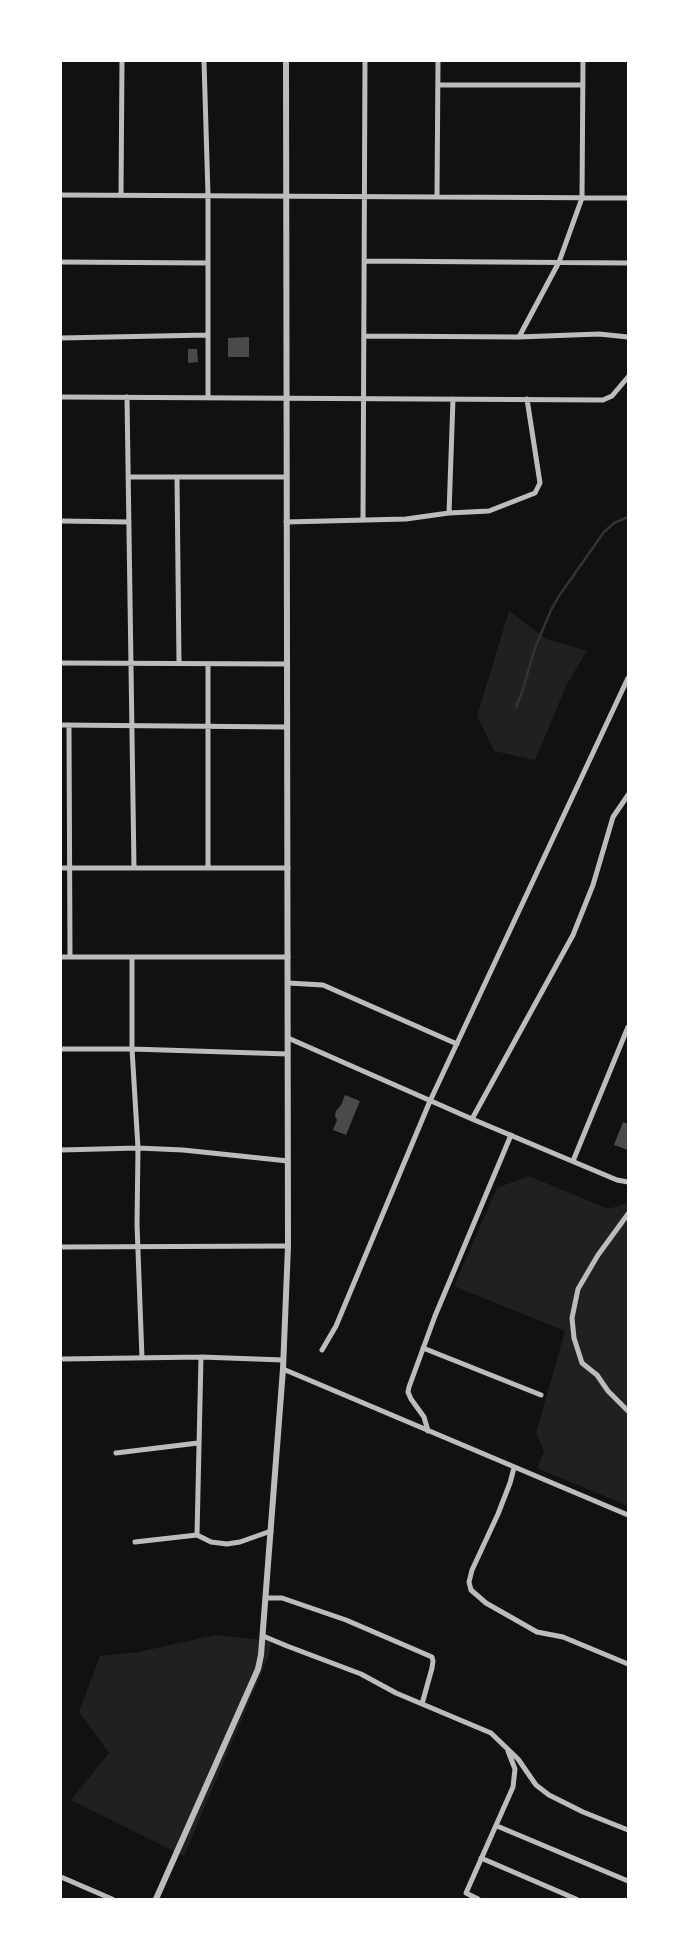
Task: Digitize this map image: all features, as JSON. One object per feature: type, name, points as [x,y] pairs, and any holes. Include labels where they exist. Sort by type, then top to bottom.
[{"type":"street","points":[[121,194],[122,61]]},
{"type":"street","points":[[204,61],[208,195],[208,397]]},
{"type":"street","points":[[156,1899],[258,1669],[264,1636],[283,1369],[288,1246],[286,61]]},
{"type":"street","points":[[363,520],[365,61]]},
{"type":"street","points":[[437,196],[438,61]]},
{"type":"street","points":[[519,336],[559,262],[582,198],[583,61]]},
{"type":"street","points":[[439,85],[583,85]]},
{"type":"street","points":[[61,196],[121,194],[628,198]]},
{"type":"street","points":[[364,261],[628,263]]},
{"type":"street","points":[[61,262],[208,263]]},
{"type":"street","points":[[364,336],[599,334],[628,337]]},
{"type":"street","points":[[61,338],[208,335]]},
{"type":"street","points":[[61,397],[603,400],[612,396],[628,377]]},
{"type":"street","points":[[127,397],[134,868]]},
{"type":"street","points":[[449,513],[453,398]]},
{"type":"street","points":[[286,522],[406,519],[449,513],[478,513],[499,509],[535,493],[540,483],[526,399]]},
{"type":"street","points":[[128,477],[286,478]]},
{"type":"street","points":[[177,478],[179,664]]},
{"type":"street","points":[[61,521],[129,522]]},
{"type":"street","points":[[61,663],[287,664]]},
{"type":"street","points":[[208,664],[208,868]]},
{"type":"street","points":[[322,1350],[336,1326],[430,1101],[628,678]]},
{"type":"street","points":[[61,725],[286,727]]},
{"type":"street","points":[[69,725],[70,957]]},
{"type":"street","points":[[472,1119],[573,935],[593,885],[613,818],[628,794]]},
{"type":"street","points":[[61,868],[288,868]]},
{"type":"street","points":[[61,957],[288,957]]},
{"type":"street","points":[[132,957],[132,1049],[138,1148],[142,1358]]},
{"type":"street","points":[[288,983],[323,985],[456,1044]]},
{"type":"street","points":[[573,1161],[628,1027]]},
{"type":"street","points":[[288,1038],[472,1119],[617,1180],[628,1182]]},
{"type":"street","points":[[61,1050],[132,1049],[288,1054]]},
{"type":"street","points":[[428,1431],[424,1417],[408,1392],[434,1316],[512,1135]]},
{"type":"street","points":[[61,1150],[138,1148],[183,1150],[288,1162]]},
{"type":"street","points":[[628,1214],[598,1255],[578,1289],[572,1318],[574,1338],[582,1363],[597,1375],[608,1391],[628,1411]]},
{"type":"street","points":[[61,1246],[288,1246]]},
{"type":"street","points":[[423,1348],[541,1395]]},
{"type":"street","points":[[63,1358],[201,1357],[283,1360]]},
{"type":"street","points":[[197,1535],[201,1357]]},
{"type":"street","points":[[283,1369],[628,1515]]},
{"type":"street","points":[[116,1453],[198,1443]]},
{"type":"street","points":[[514,1468],[498,1514],[472,1570],[469,1582],[471,1590],[486,1604],[537,1632],[563,1638],[628,1664]]},
{"type":"street","points":[[135,1542],[197,1535],[211,1542],[227,1544],[271,1532]]},
{"type":"street","points":[[266,1598],[282,1598],[322,1611],[432,1657],[432,1668],[422,1704]]},
{"type":"street","points":[[264,1636],[361,1674],[396,1693],[491,1733],[518,1759],[536,1785],[549,1796],[628,1830]]},
{"type":"street","points":[[478,1899],[466,1893],[513,1787],[515,1769],[507,1748]]},
{"type":"street","points":[[497,1826],[628,1881]]},
{"type":"street","points":[[481,1858],[576,1899]]},
{"type":"street","points":[[61,1877],[112,1899]]},
{"type":"shaded area","points":[[509,611],[546,639],[587,651],[567,684],[535,760],[494,751],[477,716]]},
{"type":"shaded area","points":[[529,1176],[608,1209],[628,1203],[628,1506],[537,1468],[544,1451],[536,1433],[565,1331],[454,1286],[497,1188]]},
{"type":"shaded area","points":[[215,1635],[272,1641],[269,1655],[184,1856],[71,1800],[109,1753],[79,1712],[100,1656],[139,1652]]},
{"type":"building","points":[[249,337],[249,357],[228,357],[228,338]]},
{"type":"building","points":[[188,349],[197,349],[198,362],[188,363]]},
{"type":"building","points":[[345,1095],[360,1101],[346,1135],[333,1130],[337,1120],[335,1116],[336,1111]]},
{"type":"building","points":[[623,1122],[628,1124],[628,1150],[614,1145]]},
{"type":"waterway","points":[[516,707],[535,648],[559,596],[604,532],[614,523],[628,517]]}]
